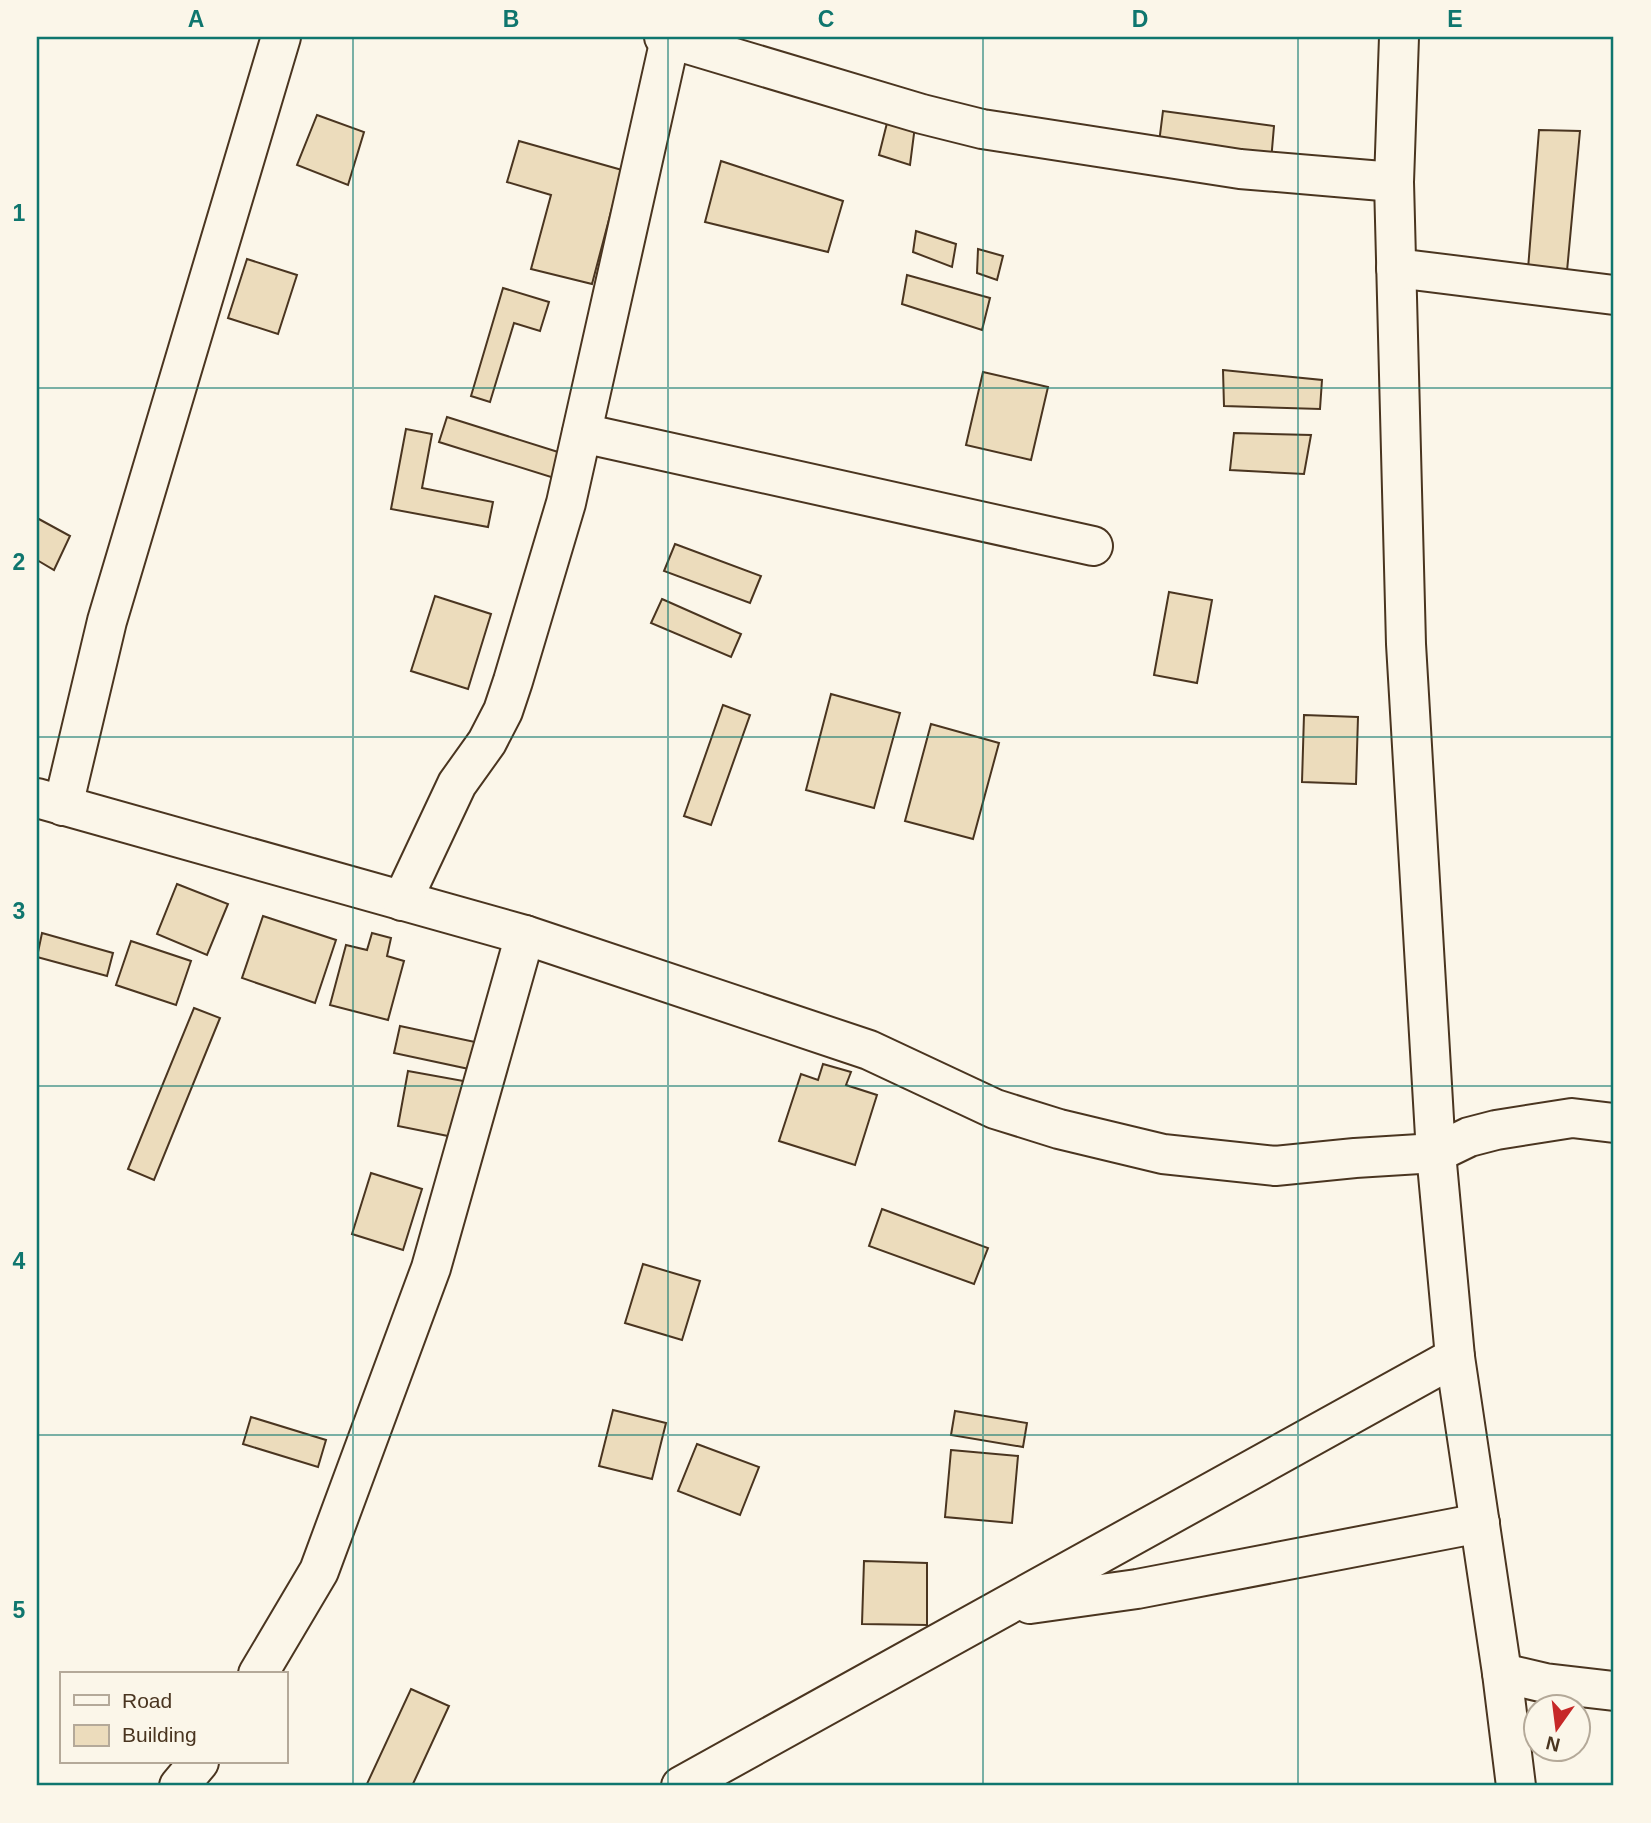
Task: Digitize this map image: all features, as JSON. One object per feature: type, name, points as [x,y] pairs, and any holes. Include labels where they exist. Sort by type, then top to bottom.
[{"type":"street","points":[[281,37],[107,621],[50,802],[525,935],[869,1050],[995,1109],[1059,1129],[1163,1154],[1275,1166],[1355,1157],[1436,1153],[1469,1137],[1496,1130],[1572,1118],[1614,1123]]},
{"type":"street","points":[[1399,37],[1394,181],[1406,644],[1436,1153],[1455,1357],[1516,1786]]},
{"type":"street","points":[[402,901],[457,784],[487,742],[503,712],[566,503],[667,38],[922,114],[982,129],[1240,169],[1394,181]]},
{"type":"street","points":[[1396,268],[1614,295]]},
{"type":"street","points":[[582,433],[1093,545]]},
{"type":"street","points":[[259,1672],[319,1571],[432,1268],[525,935]]},
{"type":"street","points":[[681,1786],[1455,1357]]},
{"type":"street","points":[[1007,1607],[1137,1589],[1480,1523]]},
{"type":"street","points":[[1502,1673],[1545,1683],[1614,1691]]},
{"type":"street","points":[[179,1786],[197,1764]]},
{"type":"building","points":[[1163,111],[1274,126],[1271,161],[1159,143]]},
{"type":"building","points":[[317,115],[364,132],[348,185],[297,165]]},
{"type":"building","points":[[888,119],[915,126],[910,165],[879,155]]},
{"type":"building","points":[[1539,130],[1580,131],[1567,271],[1528,269]]},
{"type":"building","points":[[519,141],[622,170],[592,284],[531,269],[551,195],[507,182]]},
{"type":"building","points":[[721,161],[843,201],[828,252],[705,222]]},
{"type":"building","points":[[916,231],[956,244],[952,267],[913,252]]},
{"type":"building","points":[[978,249],[1003,256],[997,280],[977,273]]},
{"type":"building","points":[[247,259],[297,275],[278,334],[228,318]]},
{"type":"building","points":[[907,275],[990,298],[982,330],[902,304]]},
{"type":"building","points":[[503,288],[549,302],[540,331],[514,323],[490,402],[471,396]]},
{"type":"building","points":[[1223,370],[1322,380],[1320,409],[1224,406]]},
{"type":"building","points":[[983,372],[1048,387],[1031,460],[966,445]]},
{"type":"building","points":[[447,417],[574,457],[567,482],[439,442]]},
{"type":"building","points":[[406,429],[432,434],[422,488],[493,502],[488,527],[391,509]]},
{"type":"building","points":[[1234,433],[1311,435],[1304,474],[1230,470]]},
{"type":"building","points":[[37,518],[70,536],[54,570],[37,560]]},
{"type":"building","points":[[675,544],[761,576],[750,603],[664,571]]},
{"type":"building","points":[[1169,592],[1212,600],[1197,683],[1154,675]]},
{"type":"building","points":[[435,596],[491,614],[468,689],[411,671]]},
{"type":"building","points":[[662,599],[741,634],[731,657],[651,623]]},
{"type":"building","points":[[831,694],[900,713],[874,808],[806,790]]},
{"type":"building","points":[[723,705],[750,715],[711,825],[684,816]]},
{"type":"building","points":[[1304,715],[1358,717],[1356,784],[1302,782]]},
{"type":"building","points":[[931,724],[999,743],[973,839],[905,821]]},
{"type":"building","points":[[177,884],[228,904],[207,955],[157,934]]},
{"type":"building","points":[[263,916],[336,940],[315,1003],[242,978]]},
{"type":"building","points":[[42,933],[113,953],[107,976],[37,957]]},
{"type":"building","points":[[372,933],[391,938],[387,956],[404,961],[388,1020],[330,1005],[346,945],[367,950]]},
{"type":"building","points":[[131,941],[191,961],[176,1005],[116,985]]},
{"type":"building","points":[[194,1008],[220,1018],[154,1180],[128,1169]]},
{"type":"building","points":[[400,1026],[475,1042],[469,1069],[394,1053]]},
{"type":"building","points":[[823,1064],[851,1072],[846,1085],[877,1095],[855,1165],[779,1141],[801,1074],[818,1080]]},
{"type":"building","points":[[408,1071],[469,1082],[458,1138],[398,1126]]},
{"type":"building","points":[[371,1173],[422,1189],[403,1250],[352,1234]]},
{"type":"building","points":[[882,1209],[988,1248],[974,1284],[869,1246]]},
{"type":"building","points":[[643,1264],[700,1281],[682,1340],[625,1323]]},
{"type":"building","points":[[613,1410],[666,1423],[652,1479],[599,1466]]},
{"type":"building","points":[[955,1411],[1027,1423],[1023,1447],[951,1435]]},
{"type":"building","points":[[251,1417],[326,1440],[318,1467],[243,1444]]},
{"type":"building","points":[[697,1444],[759,1467],[740,1515],[678,1491]]},
{"type":"building","points":[[951,1450],[1018,1456],[1012,1523],[945,1517]]},
{"type":"building","points":[[864,1561],[927,1563],[927,1625],[862,1624]]},
{"type":"building","points":[[411,1689],[449,1706],[412,1786],[366,1786]]}]
